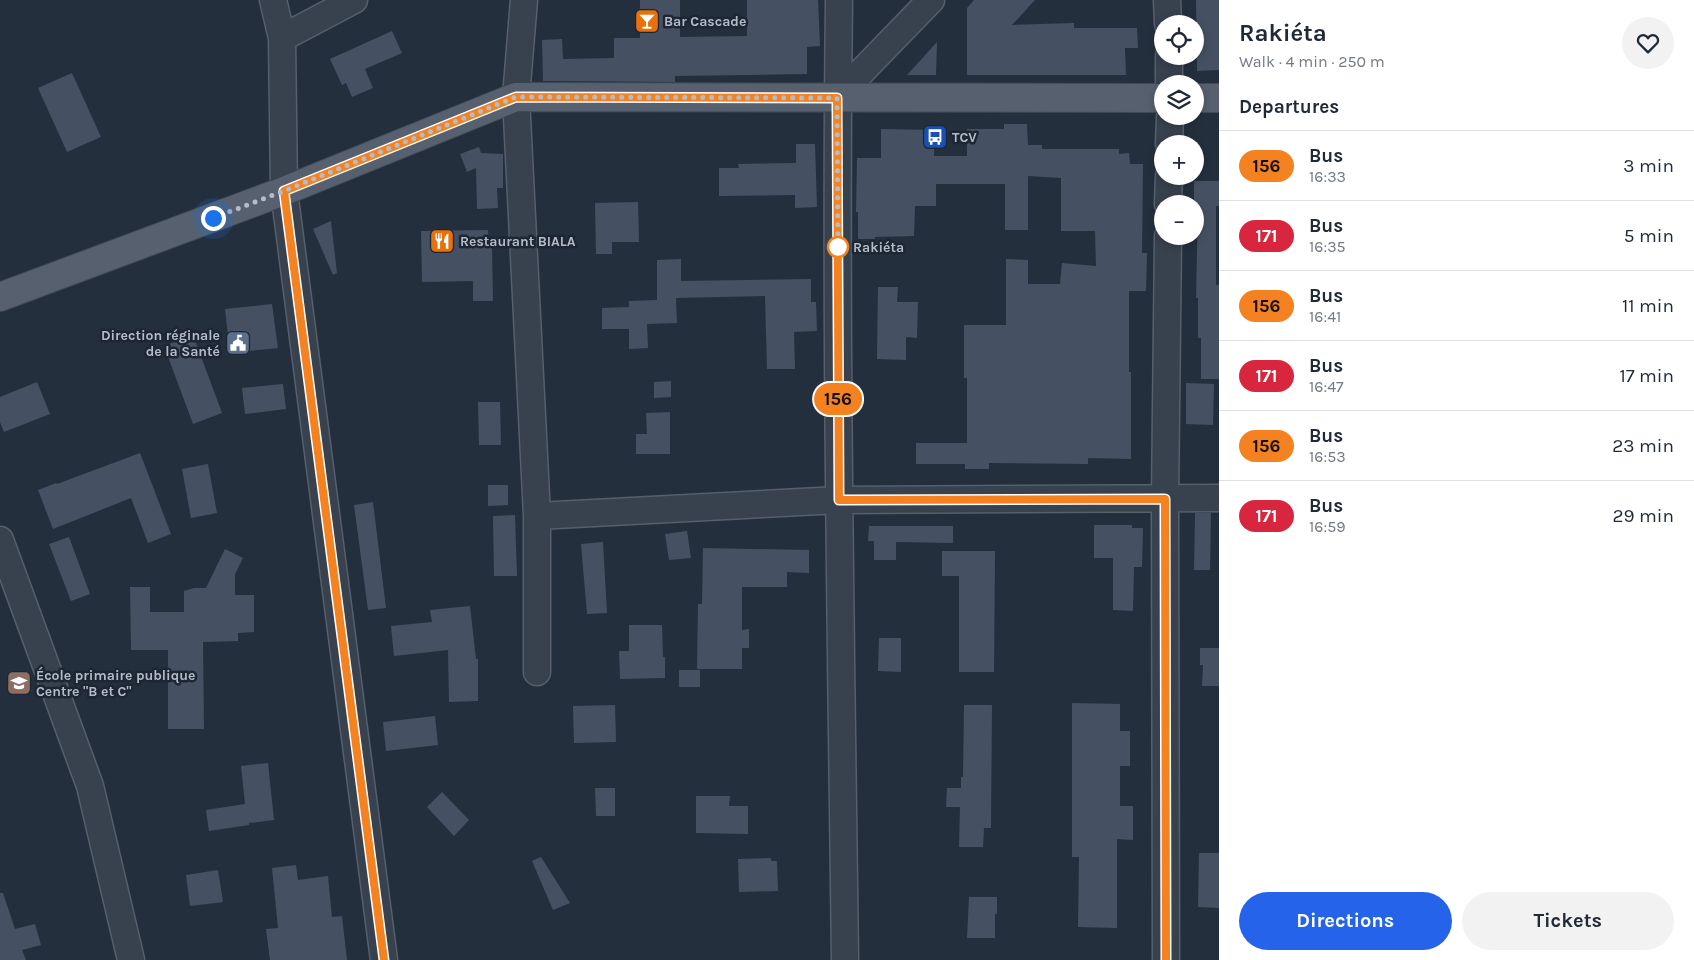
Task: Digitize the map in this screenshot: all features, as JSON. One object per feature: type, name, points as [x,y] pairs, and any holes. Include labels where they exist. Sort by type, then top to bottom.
[{"type":"main road","points":[[0,297],[284,191],[516,97],[1154,98]]},
{"type":"main road","points":[[1204,98],[1219,98]]},
{"type":"street","points":[[272,0],[282,38],[284,191],[384,960]]},
{"type":"street","points":[[282,38],[354,0]]},
{"type":"street","points":[[524,0],[516,97],[536,516],[537,672]]},
{"type":"street","points":[[839,0],[837,98],[839,500],[846,960]]},
{"type":"street","points":[[837,98],[931,0]]},
{"type":"street","points":[[1167,0],[1168,15]]},
{"type":"street","points":[[1166,960],[1165,499],[1168,245]]},
{"type":"street","points":[[536,516],[839,500],[1219,498]]},
{"type":"street","points":[[0,540],[90,786],[130,960]]},
{"type":"building","points":[[640,0],[680,0],[680,37],[747,36],[747,0],[818,0],[820,46],[807,47],[807,74],[675,76],[675,82],[543,81],[542,40],[562,39],[563,59],[614,58],[614,38],[640,38]]},
{"type":"building","points":[[974,0],[1035,0],[1012,25],[1074,23],[1074,28],[1137,28],[1138,48],[1125,48],[1126,75],[967,75],[967,8]]},
{"type":"building","points":[[1196,0],[1219,0],[1219,70],[1197,71],[1197,65],[1204,65],[1204,15],[1196,15]]},
{"type":"building","points":[[392,31],[402,53],[365,69],[373,88],[352,97],[346,83],[342,85],[330,59]]},
{"type":"building","points":[[937,42],[936,75],[907,75]]},
{"type":"building","points":[[72,73],[101,137],[67,152],[38,88]]},
{"type":"building","points":[[1004,124],[1027,124],[1028,145],[1042,145],[1042,149],[1119,149],[1119,154],[1129,153],[1130,164],[1143,164],[1142,253],[1147,253],[1146,291],[1129,291],[1131,459],[1088,458],[1088,464],[989,463],[989,469],[965,469],[965,464],[916,464],[916,443],[967,443],[967,378],[964,378],[964,325],[1006,325],[1006,259],[1028,260],[1028,284],[1060,284],[1062,263],[1096,266],[1095,231],[1061,231],[1061,178],[1028,176],[1028,230],[1005,230],[1005,184],[936,184],[936,206],[915,206],[914,236],[858,239],[858,212],[856,212],[857,158],[881,158],[881,129],[935,130],[934,156],[967,156],[967,129],[1004,129]]},
{"type":"building","points":[[796,144],[815,144],[817,207],[795,208],[795,195],[719,196],[719,168],[739,168],[738,164],[796,163]]},
{"type":"building","points":[[479,147],[481,153],[503,154],[503,188],[497,188],[498,208],[477,209],[476,168],[467,172],[460,154]]},
{"type":"building","points":[[1204,181],[1219,181],[1219,206],[1216,206],[1216,285],[1219,285],[1219,379],[1201,379],[1201,338],[1198,338],[1198,298],[1196,298],[1197,245],[1204,245],[1204,195],[1194,195],[1194,185],[1204,185]]},
{"type":"building","points":[[638,202],[639,242],[612,242],[612,254],[596,254],[595,203]]},
{"type":"building","points":[[331,221],[337,273],[333,275],[313,229]]},
{"type":"building","points":[[488,230],[489,246],[492,246],[493,301],[473,301],[473,281],[422,282],[421,231]]},
{"type":"building","points":[[681,259],[681,281],[811,279],[811,302],[816,302],[817,331],[794,332],[795,369],[767,369],[765,296],[676,298],[677,323],[647,324],[648,348],[629,349],[629,329],[602,329],[602,308],[629,307],[629,301],[657,300],[657,260]]},
{"type":"building","points":[[878,287],[898,287],[897,302],[918,302],[917,338],[906,337],[906,360],[877,359]]},
{"type":"building","points":[[272,304],[278,348],[230,353],[225,309]]},
{"type":"building","points":[[193,335],[222,413],[193,424],[164,346]]},
{"type":"building","points":[[671,381],[671,397],[654,398],[654,382]]},
{"type":"building","points":[[37,382],[50,414],[4,432],[0,422],[0,397]]},
{"type":"building","points":[[1186,383],[1214,384],[1213,425],[1186,424]]},
{"type":"building","points":[[283,384],[286,409],[245,414],[242,388]]},
{"type":"building","points":[[478,402],[500,402],[501,445],[479,445]]},
{"type":"building","points":[[670,412],[670,454],[636,454],[636,434],[647,434],[646,413]]},
{"type":"building","points":[[140,453],[171,534],[148,543],[131,498],[53,529],[38,490]]},
{"type":"building","points":[[208,464],[217,513],[191,518],[182,469]]},
{"type":"building","points":[[488,485],[508,485],[508,505],[488,506]]},
{"type":"building","points":[[373,502],[386,608],[368,610],[354,505]]},
{"type":"building","points":[[1195,513],[1211,513],[1210,570],[1194,570]]},
{"type":"building","points":[[515,515],[517,576],[494,576],[493,516]]},
{"type":"building","points":[[1094,525],[1132,525],[1132,528],[1143,528],[1142,567],[1134,567],[1133,611],[1113,610],[1113,558],[1094,558]]},
{"type":"building","points":[[869,526],[953,526],[953,543],[896,542],[896,560],[874,560],[874,541],[868,541]]},
{"type":"building","points":[[687,531],[691,558],[669,560],[665,534]]},
{"type":"building","points":[[69,537],[90,594],[71,601],[49,544]]},
{"type":"building","points":[[603,542],[607,613],[587,614],[581,544]]},
{"type":"building","points":[[703,548],[809,550],[809,573],[787,572],[787,587],[742,587],[742,630],[749,629],[749,648],[742,648],[742,669],[697,669],[698,604],[702,604]]},
{"type":"building","points":[[225,549],[243,558],[235,574],[235,595],[254,595],[254,632],[238,633],[238,641],[203,642],[204,729],[168,729],[168,650],[131,650],[130,587],[150,587],[150,612],[184,612],[184,591],[194,588],[206,588]]},
{"type":"building","points":[[942,551],[995,551],[994,672],[959,672],[959,576],[942,576]]},
{"type":"building","points":[[470,606],[476,659],[478,659],[478,701],[449,702],[448,650],[394,656],[391,626],[432,622],[430,610]]},
{"type":"building","points":[[629,625],[662,625],[665,678],[620,679],[619,651],[629,651]]},
{"type":"building","points":[[879,638],[901,638],[901,672],[878,671]]},
{"type":"building","points":[[1200,648],[1219,648],[1219,686],[1202,686],[1203,665],[1200,665]]},
{"type":"building","points":[[679,670],[700,670],[700,687],[679,687]]},
{"type":"building","points":[[1072,703],[1120,704],[1120,731],[1130,731],[1130,766],[1120,766],[1120,806],[1133,806],[1133,840],[1117,839],[1117,928],[1078,927],[1079,857],[1072,857]]},
{"type":"building","points":[[615,705],[616,742],[574,743],[573,706]]},
{"type":"building","points":[[964,705],[992,705],[991,828],[984,828],[983,847],[959,847],[960,807],[946,807],[947,788],[961,788],[961,777],[963,777]]},
{"type":"building","points":[[435,716],[438,745],[386,751],[383,722]]},
{"type":"building","points":[[268,763],[274,820],[209,831],[206,810],[245,804],[241,766]]},
{"type":"building","points":[[595,788],[615,788],[615,816],[596,816]]},
{"type":"building","points":[[442,792],[469,820],[454,836],[427,807]]},
{"type":"building","points":[[696,796],[730,796],[729,806],[748,806],[748,834],[696,833]]},
{"type":"building","points":[[1199,853],[1219,853],[1219,908],[1198,907]]},
{"type":"building","points":[[541,857],[570,903],[553,910],[532,861]]},
{"type":"building","points":[[771,858],[771,861],[777,861],[778,891],[739,892],[738,859]]},
{"type":"building","points":[[296,865],[298,880],[328,876],[332,917],[342,916],[347,960],[270,960],[266,929],[278,928],[272,868]]},
{"type":"building","points":[[218,870],[223,902],[190,906],[186,875]]},
{"type":"building","points":[[0,893],[3,893],[15,929],[35,924],[41,945],[22,950],[26,960],[0,960]]},
{"type":"building","points":[[969,897],[997,897],[995,938],[967,938]]},
{"type":"bus line","name":"156","points":[[384,960],[284,191],[516,97],[837,98],[839,500],[1165,499],[1166,960]]},
{"type":"place","name":"Bar Cascade","points":[[647,21]]},
{"type":"place","name":"TCV","points":[[935,137]]},
{"type":"place","name":"Restaurant BIALA","points":[[442,241]]},
{"type":"place","name":"Rakiéta","points":[[838,247]]},
{"type":"place","name":"Direction réginale de la Santé","points":[[238,343]]},
{"type":"place","name":"École primaire publique Centre \"B et C\"","points":[[19,683]]},
{"type":"route","points":[[213,218],[516,97],[837,98],[838,251],[838,247]]}]
